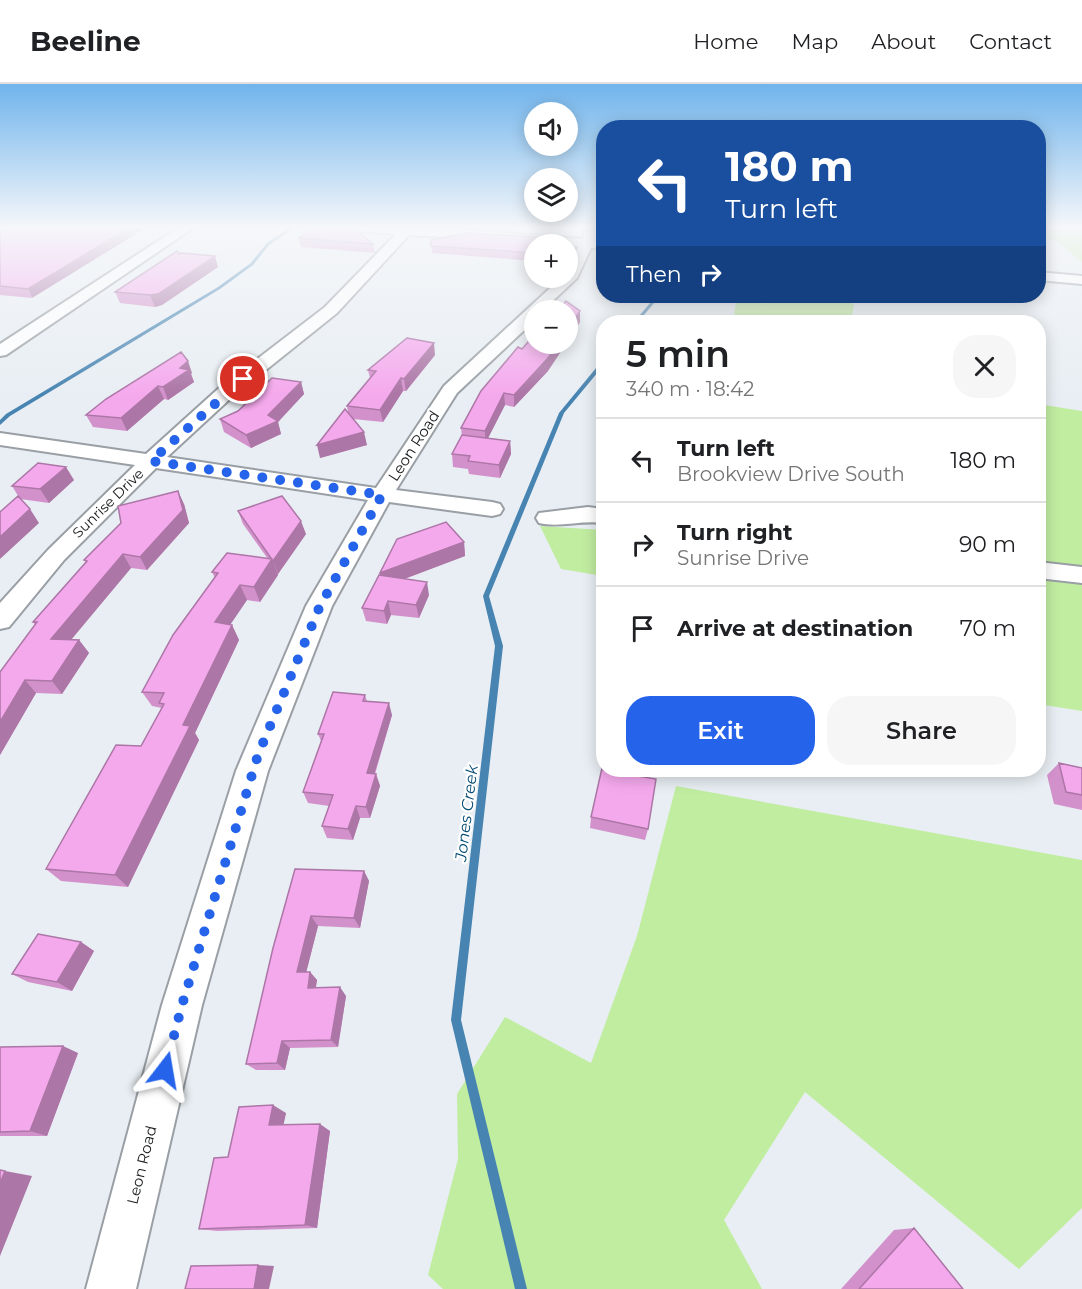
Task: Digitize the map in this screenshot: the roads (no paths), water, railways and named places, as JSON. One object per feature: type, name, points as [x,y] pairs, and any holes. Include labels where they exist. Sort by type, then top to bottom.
[{"type":"street","points":[[0,351],[108,282]]},
{"type":"street","name":"Sunrise Drive","points":[[0,620],[56,555],[151,461],[225,393],[331,310],[357,282]]},
{"type":"street","name":"Leon Road","points":[[546,300],[565,282]]},
{"type":"street","name":"Leon Road","points":[[111,1289],[182,1005],[252,771],[320,606],[382,495],[450,390],[524,321]]},
{"type":"street","points":[[0,439],[492,509]]},
{"type":"street","points":[[547,518],[596,515]]},
{"type":"street","points":[[1046,571],[1082,575]]},
{"type":"waterway","points":[[0,423],[8,415],[227,282]]},
{"type":"waterway","name":"Jones Creek","points":[[642,315],[652,303]]},
{"type":"waterway","name":"Jones Creek","points":[[521,1289],[456,1020],[499,646],[486,596],[562,413],[596,372]]}]
